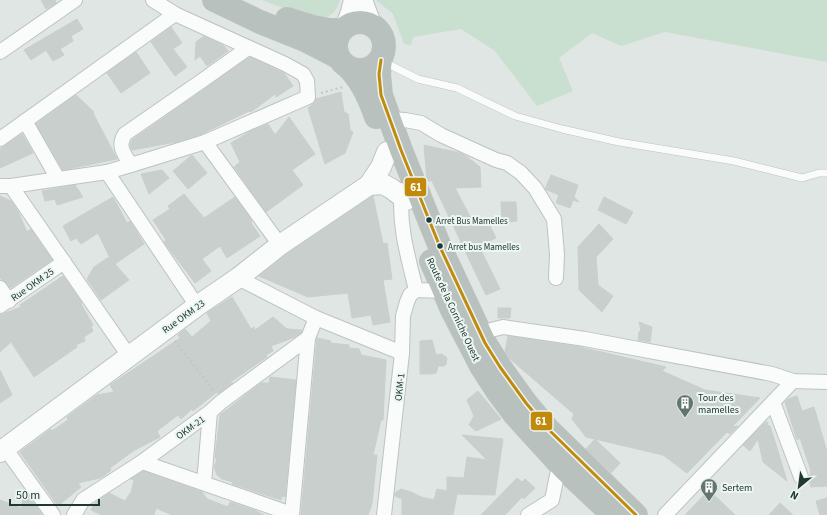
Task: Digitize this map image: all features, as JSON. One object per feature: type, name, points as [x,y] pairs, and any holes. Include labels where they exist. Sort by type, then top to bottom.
[{"type":"highway","name":"Route de la Corniche Ouest","points":[[214,0],[260,22],[306,40],[344,63],[363,86],[369,97],[403,196],[444,291],[481,366],[515,415],[565,470],[612,515]]},
{"type":"highway","points":[[241,0],[308,26],[334,30],[344,28],[358,22],[371,24],[380,32],[385,44],[381,60],[375,66],[367,70],[359,71],[344,63],[336,50],[336,42],[344,28]]},
{"type":"highway","name":"Route de la Corniche Ouest","points":[[381,60],[380,87],[385,107],[401,150],[440,247],[473,318],[489,338],[500,367],[526,403],[547,428],[636,515]]},
{"type":"street","points":[[0,52],[75,0]]},
{"type":"street","points":[[129,356],[64,262],[6,186],[107,172],[131,165],[205,142],[308,97],[307,81],[303,74],[285,64],[175,14],[153,0]]},
{"type":"street","points":[[344,28],[351,12],[354,0]]},
{"type":"street","points":[[362,0],[371,24]]},
{"type":"street","points":[[0,139],[175,14]]},
{"type":"street","points":[[131,165],[122,150],[121,139],[124,134],[248,48]]},
{"type":"street","points":[[390,119],[421,123],[441,135],[496,160],[507,163],[521,172],[535,188],[554,219],[557,254],[556,278]]},
{"type":"street","points":[[25,121],[58,179]]},
{"type":"street","points":[[205,142],[280,245]]},
{"type":"street","points":[[369,185],[381,167],[387,152]]},
{"type":"street","points":[[107,172],[197,306]]},
{"type":"street","points":[[369,185],[383,184],[403,196],[400,208],[403,232],[416,290],[444,291]]},
{"type":"street","name":"Rue OKM 23","points":[[2,450],[197,306],[238,278],[280,245],[369,185]]},
{"type":"street","name":"Rue OKM 25","points":[[4,304],[64,262]]},
{"type":"street","points":[[238,278],[316,318],[402,353]]},
{"type":"street","points":[[0,288],[4,304]]},
{"type":"street","name":"OKM-1","points":[[384,515],[402,353],[403,316],[410,295],[416,290]]},
{"type":"street","points":[[142,462],[292,514],[308,338],[316,318]]},
{"type":"street","points":[[489,338],[503,326],[586,339],[772,374],[793,381],[827,382]]},
{"type":"street","name":"OKM-21","points":[[74,515],[83,500],[142,462],[308,338]]},
{"type":"street","points":[[664,515],[793,381]]},
{"type":"street","points":[[773,402],[801,477]]},
{"type":"street","points":[[204,483],[210,412]]},
{"type":"street","points":[[2,450],[53,515]]},
{"type":"street","points":[[528,515],[552,500],[557,475],[565,470]]},
{"type":"lane","points":[[381,60],[418,79],[457,88],[514,116],[562,129],[619,142],[734,162],[802,178],[819,173],[827,173]]},
{"type":"path","points":[[308,97],[352,84],[363,86]]},
{"type":"path","points":[[166,329],[222,402]]},
{"type":"green space","points":[[262,0],[340,0],[332,14],[326,17],[313,18]]},
{"type":"green space","points":[[376,0],[827,0],[827,62],[665,32],[621,46],[592,33],[559,58],[573,91],[537,106],[495,51],[461,29],[413,37],[411,45],[404,44],[393,14]]},
{"type":"building","points":[[41,0],[55,0],[56,3],[46,9]]},
{"type":"building","points":[[77,19],[83,29],[71,36],[73,41],[60,49],[64,55],[53,61],[46,50],[31,60],[24,50]]},
{"type":"building","points":[[171,27],[182,43],[173,49],[187,67],[175,76],[151,42]]},
{"type":"building","points":[[204,36],[224,46],[228,51],[207,66],[200,56],[195,60],[196,42]]},
{"type":"building","points":[[136,52],[150,73],[121,93],[107,73]]},
{"type":"building","points":[[250,57],[284,73],[293,86],[276,97],[275,94],[251,112],[249,111],[202,134],[176,142],[132,150],[130,145],[132,140]]},
{"type":"building","points":[[341,92],[344,112],[348,114],[350,130],[353,132],[345,153],[325,164],[308,108],[315,102],[316,99]]},
{"type":"building","points":[[76,95],[94,112],[93,113],[117,159],[63,170],[36,124]]},
{"type":"building","points":[[289,117],[315,154],[292,170],[303,185],[266,212],[234,167],[240,162],[231,143],[251,131],[268,124],[275,135]]},
{"type":"building","points":[[22,134],[33,153],[0,168],[0,149]]},
{"type":"building","points":[[424,145],[460,153],[480,167],[481,187],[455,188],[475,226],[490,226],[496,238],[479,246],[500,289],[486,295],[432,181],[427,181]]},
{"type":"building","points":[[192,155],[207,173],[188,189],[173,171]]},
{"type":"building","points":[[162,170],[169,178],[149,194],[141,174]]},
{"type":"building","points":[[551,175],[578,185],[574,197],[579,202],[573,200],[570,208],[556,203],[559,195],[545,189]]},
{"type":"building","points":[[75,185],[83,197],[57,205],[55,199],[45,201],[42,191]]},
{"type":"building","points":[[184,194],[204,218],[235,197],[252,221],[251,223],[260,236],[227,258],[220,246],[202,259],[211,271],[195,283],[164,242],[166,240],[153,220],[170,209],[168,206]]},
{"type":"building","points":[[0,196],[11,201],[18,211],[27,232],[31,229],[52,260],[10,288],[0,278]]},
{"type":"building","points":[[373,196],[383,244],[387,243],[392,279],[383,280],[390,322],[373,325],[371,315],[352,318],[348,293],[308,297],[259,276],[287,254]]},
{"type":"building","points":[[113,197],[127,223],[130,221],[144,244],[115,264],[129,280],[101,300],[87,279],[94,267],[109,257],[110,258],[98,233],[81,244],[76,238],[71,241],[63,226]]},
{"type":"building","points":[[604,197],[633,212],[626,224],[598,210]]},
{"type":"building","points":[[501,202],[516,202],[517,221],[502,223]]},
{"type":"building","points":[[599,224],[613,239],[596,257],[598,285],[613,296],[602,312],[579,290],[578,247]]},
{"type":"building","points":[[63,276],[82,303],[81,304],[93,325],[91,326],[93,331],[84,337],[85,341],[76,345],[77,347],[34,377],[11,342],[0,352],[0,315],[21,307],[20,305]]},
{"type":"building","points":[[232,297],[251,329],[254,327],[255,330],[273,317],[287,329],[302,330],[301,333],[295,337],[271,346],[273,351],[266,355],[267,357],[229,383],[233,383],[218,394],[217,392],[193,411],[192,409],[181,419],[178,415],[157,431],[160,437],[133,451],[110,468],[111,470],[105,475],[100,478],[78,483],[81,487],[58,506],[20,452],[51,429],[52,431],[68,420],[67,417],[97,395],[114,392],[110,385],[180,338],[178,335],[185,329],[192,337],[211,321],[207,313]]},
{"type":"building","points":[[498,308],[511,308],[510,318],[498,318]]},
{"type":"building","points":[[639,322],[652,327],[650,342],[638,340],[639,332],[641,330]]},
{"type":"building","points":[[508,336],[580,347],[666,367],[662,371],[705,390],[760,398],[732,427],[738,426],[730,434],[727,432],[687,473],[663,455],[586,437],[572,419],[574,414],[509,358],[505,352]]},
{"type":"building","points":[[317,338],[331,341],[330,343],[349,345],[349,348],[359,349],[361,355],[386,360],[383,420],[381,420],[373,455],[377,455],[372,504],[368,515],[301,515]]},
{"type":"building","points":[[432,340],[436,355],[442,354],[447,358],[446,364],[444,366],[438,366],[436,373],[420,374],[420,341]]},
{"type":"building","points":[[0,370],[12,395],[0,403]]},
{"type":"building","points":[[270,377],[296,380],[285,497],[282,496],[281,500],[232,484],[233,482],[222,479],[217,475],[214,467],[217,459],[215,458],[220,415],[261,383],[269,383]]},
{"type":"building","points":[[478,391],[501,419],[476,431],[469,425],[474,416],[467,400]]},
{"type":"building","points":[[797,396],[802,411],[814,407],[827,452],[827,486],[811,487],[809,480],[809,476],[811,475],[810,468],[800,438],[797,440],[785,402],[788,399]]},
{"type":"building","points":[[768,422],[767,425],[770,426],[787,481],[763,462],[758,439],[750,451],[743,445],[765,423]]},
{"type":"building","points":[[462,435],[503,439],[495,495],[457,494],[453,515],[402,515],[402,499],[395,496],[395,493],[401,489],[421,497],[434,500],[437,489],[447,491],[447,477],[464,478],[467,457],[487,460]]},
{"type":"building","points":[[595,439],[620,463],[611,473],[586,449]]},
{"type":"building","points":[[143,471],[202,492],[207,499],[228,507],[230,502],[264,515],[172,515],[156,508],[154,515],[101,515],[91,510],[97,501],[100,502],[102,498],[109,493],[125,501],[131,492],[134,480],[131,479]]},
{"type":"building","points":[[517,478],[522,482],[525,479],[535,488],[524,499],[522,497],[505,515],[481,515]]},
{"type":"building","points":[[25,490],[42,515],[0,515],[0,500],[21,508]]},
{"type":"building","name":"Sertem","points":[[709,490],[735,515],[685,515]]},
{"type":"building","points":[[827,498],[827,515],[820,515],[816,501]]},
{"type":"building","points":[[780,503],[793,515],[769,515]]},
{"type":"transit line","name":"61","points":[[381,60],[379,74],[381,95],[401,150],[440,247],[485,343],[526,403],[547,428],[636,515]]},
{"type":"place","name":"Arret Bus Mamelles","points":[[429,220]]},
{"type":"place","name":"Arret bus Mamelles","points":[[440,246]]},
{"type":"place","name":"Tour des mamelles","points":[[685,418]]},
{"type":"place","name":"Sertem","points":[[709,502]]}]
